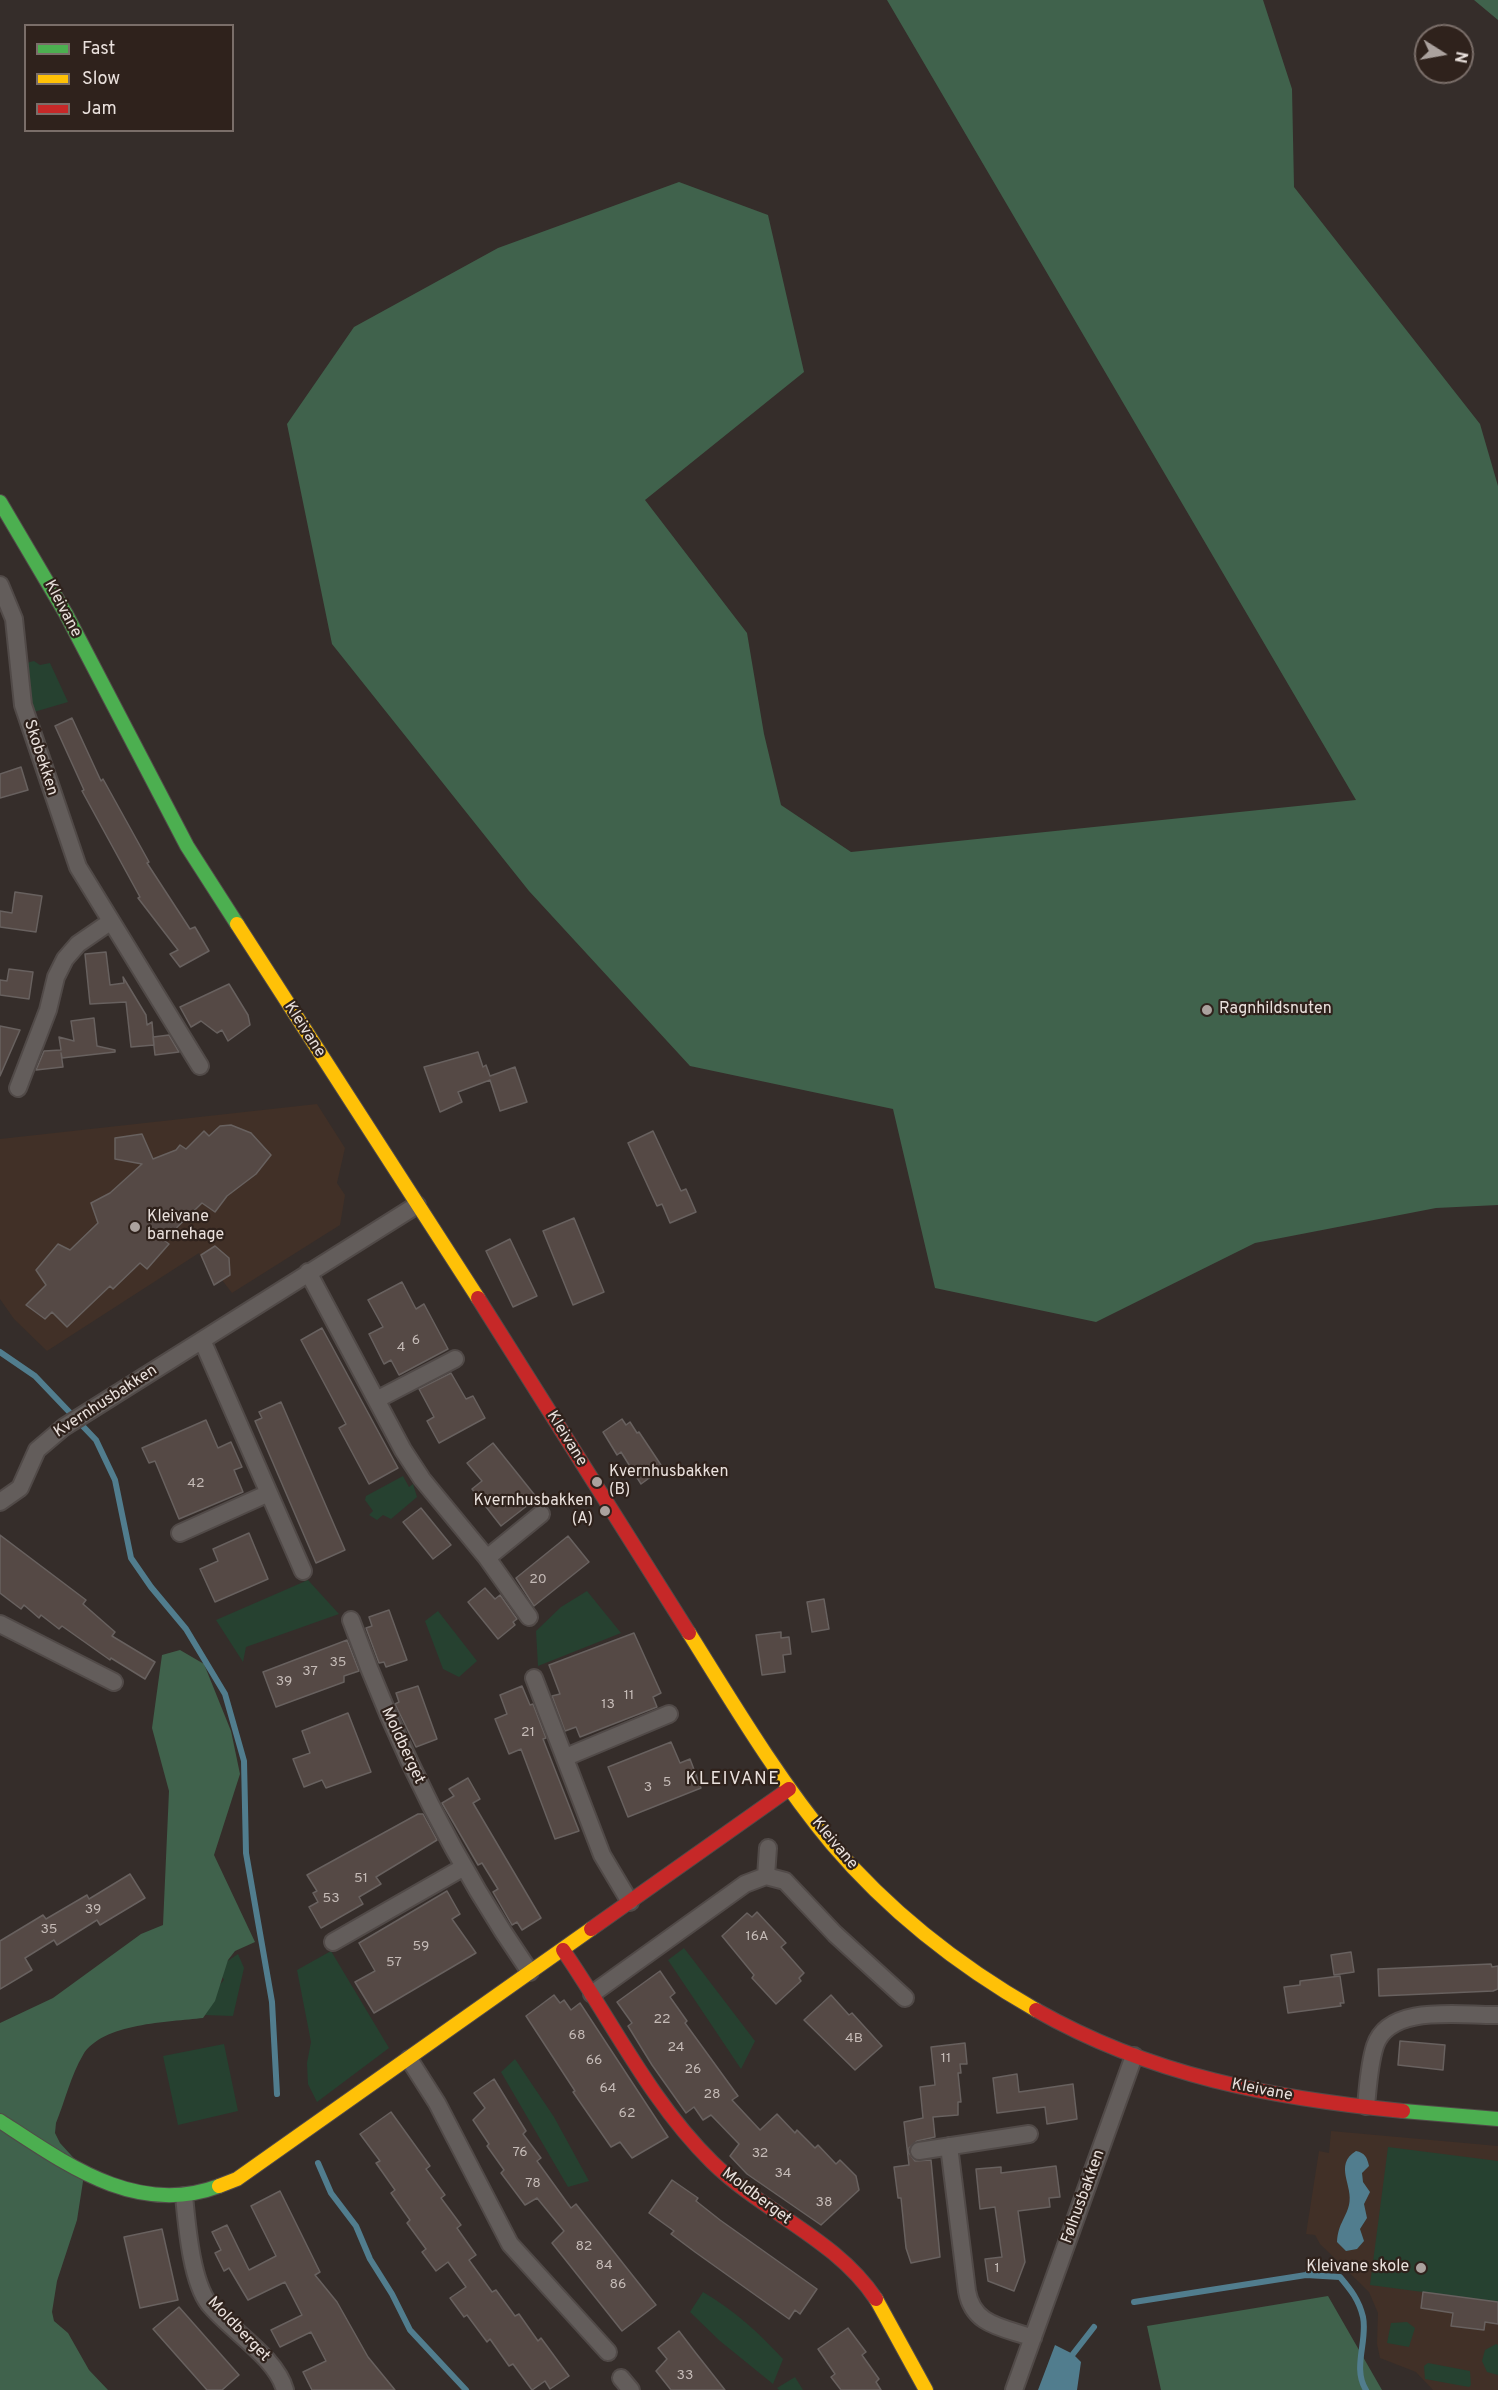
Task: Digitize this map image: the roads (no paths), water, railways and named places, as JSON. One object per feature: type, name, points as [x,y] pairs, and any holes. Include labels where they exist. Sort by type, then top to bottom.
[{"type":"street","name":"Kleivane","points":[[0,502],[66,614],[187,846],[789,1789],[826,1836],[881,1896],[954,1958],[1026,2005],[1071,2029],[1134,2056],[1261,2093],[1498,2119]]},
{"type":"street","name":"Skobekken","points":[[0,585],[14,619],[23,705],[78,867],[200,1066]]},
{"type":"street","points":[[18,1088],[48,1010],[56,977],[65,959],[78,944],[110,922]]},
{"type":"street","name":"Kvernhusbakken","points":[[0,1502],[20,1488],[37,1450],[46,1441],[308,1272],[417,1205]]},
{"type":"street","points":[[308,1272],[378,1399],[403,1450],[422,1479],[487,1558],[529,1617]]},
{"type":"street","points":[[202,1340],[303,1571]]},
{"type":"street","points":[[378,1399],[455,1359]]},
{"type":"street","points":[[180,1533],[269,1493]]},
{"type":"street","points":[[487,1558],[541,1514]]},
{"type":"street","name":"Moldberget","points":[[351,1620],[376,1690],[410,1767],[464,1867],[530,1972]]},
{"type":"street","points":[[0,1624],[114,1682]]},
{"type":"street","points":[[534,1678],[602,1855],[630,1902]]},
{"type":"street","points":[[566,1757],[669,1714]]},
{"type":"street","points":[[0,2121],[77,2170],[107,2185],[143,2193],[184,2196],[218,2186],[254,2169],[789,1789]]},
{"type":"street","points":[[766,1876],[768,1848]]},
{"type":"street","points":[[333,1942],[464,1867]]},
{"type":"street","points":[[592,1994],[745,1884],[766,1876],[778,1878],[790,1885],[835,1934],[905,1998]]},
{"type":"street","name":"Moldberget","points":[[563,1950],[646,2080],[697,2147],[725,2176],[780,2217],[830,2249],[877,2299],[926,2390]]},
{"type":"street","points":[[1366,2106],[1375,2046],[1380,2035],[1393,2022],[1413,2016],[1498,2015]]},
{"type":"street","name":"Følhusbakken","points":[[1014,2390],[1134,2056]]},
{"type":"street","points":[[409,2059],[437,2103],[510,2244],[608,2352]]},
{"type":"street","points":[[919,2151],[1029,2134]]},
{"type":"street","points":[[949,2146],[967,2291],[972,2310],[981,2319],[1033,2338]]},
{"type":"street","name":"Moldberget","points":[[184,2196],[196,2271],[208,2302],[275,2369],[285,2390]]},
{"type":"water","points":[[1356,2151],[1364,2154],[1367,2160],[1369,2166],[1362,2173],[1363,2182],[1370,2192],[1364,2204],[1367,2218],[1360,2229],[1364,2241],[1357,2249],[1346,2251],[1337,2242],[1350,2198],[1346,2163]]},
{"type":"water","points":[[1055,2345],[1073,2354],[1081,2362],[1077,2390],[1038,2390]]},
{"type":"waterway","points":[[0,1352],[35,1376],[96,1440],[115,1480],[131,1558],[151,1587],[186,1629],[225,1694],[244,1761],[246,1853],[272,2002],[277,2094]]},
{"type":"waterway","points":[[318,2163],[331,2193],[356,2226],[370,2259],[392,2294],[410,2330],[466,2390]]},
{"type":"waterway","points":[[1306,2275],[1314,2267],[1336,2264]]},
{"type":"waterway","points":[[1134,2302],[1306,2275],[1340,2277],[1354,2296],[1363,2317],[1364,2335],[1360,2373],[1366,2390]]},
{"type":"waterway","points":[[1073,2354],[1094,2327]]},
{"type":"place","name":"Ragnhildsnuten","points":[[1207,1010]]},
{"type":"place","name":"Kleivane barnehage","points":[[135,1227]]},
{"type":"place","name":"Kvernhusbakken (B)","points":[[597,1482]]},
{"type":"place","name":"Kvernhusbakken (A)","points":[[605,1511]]},
{"type":"place","name":"Kleivane skole","points":[[1421,2268]]},
{"type":"district","name":"KLEIVANE","points":[[733,1780]]}]
